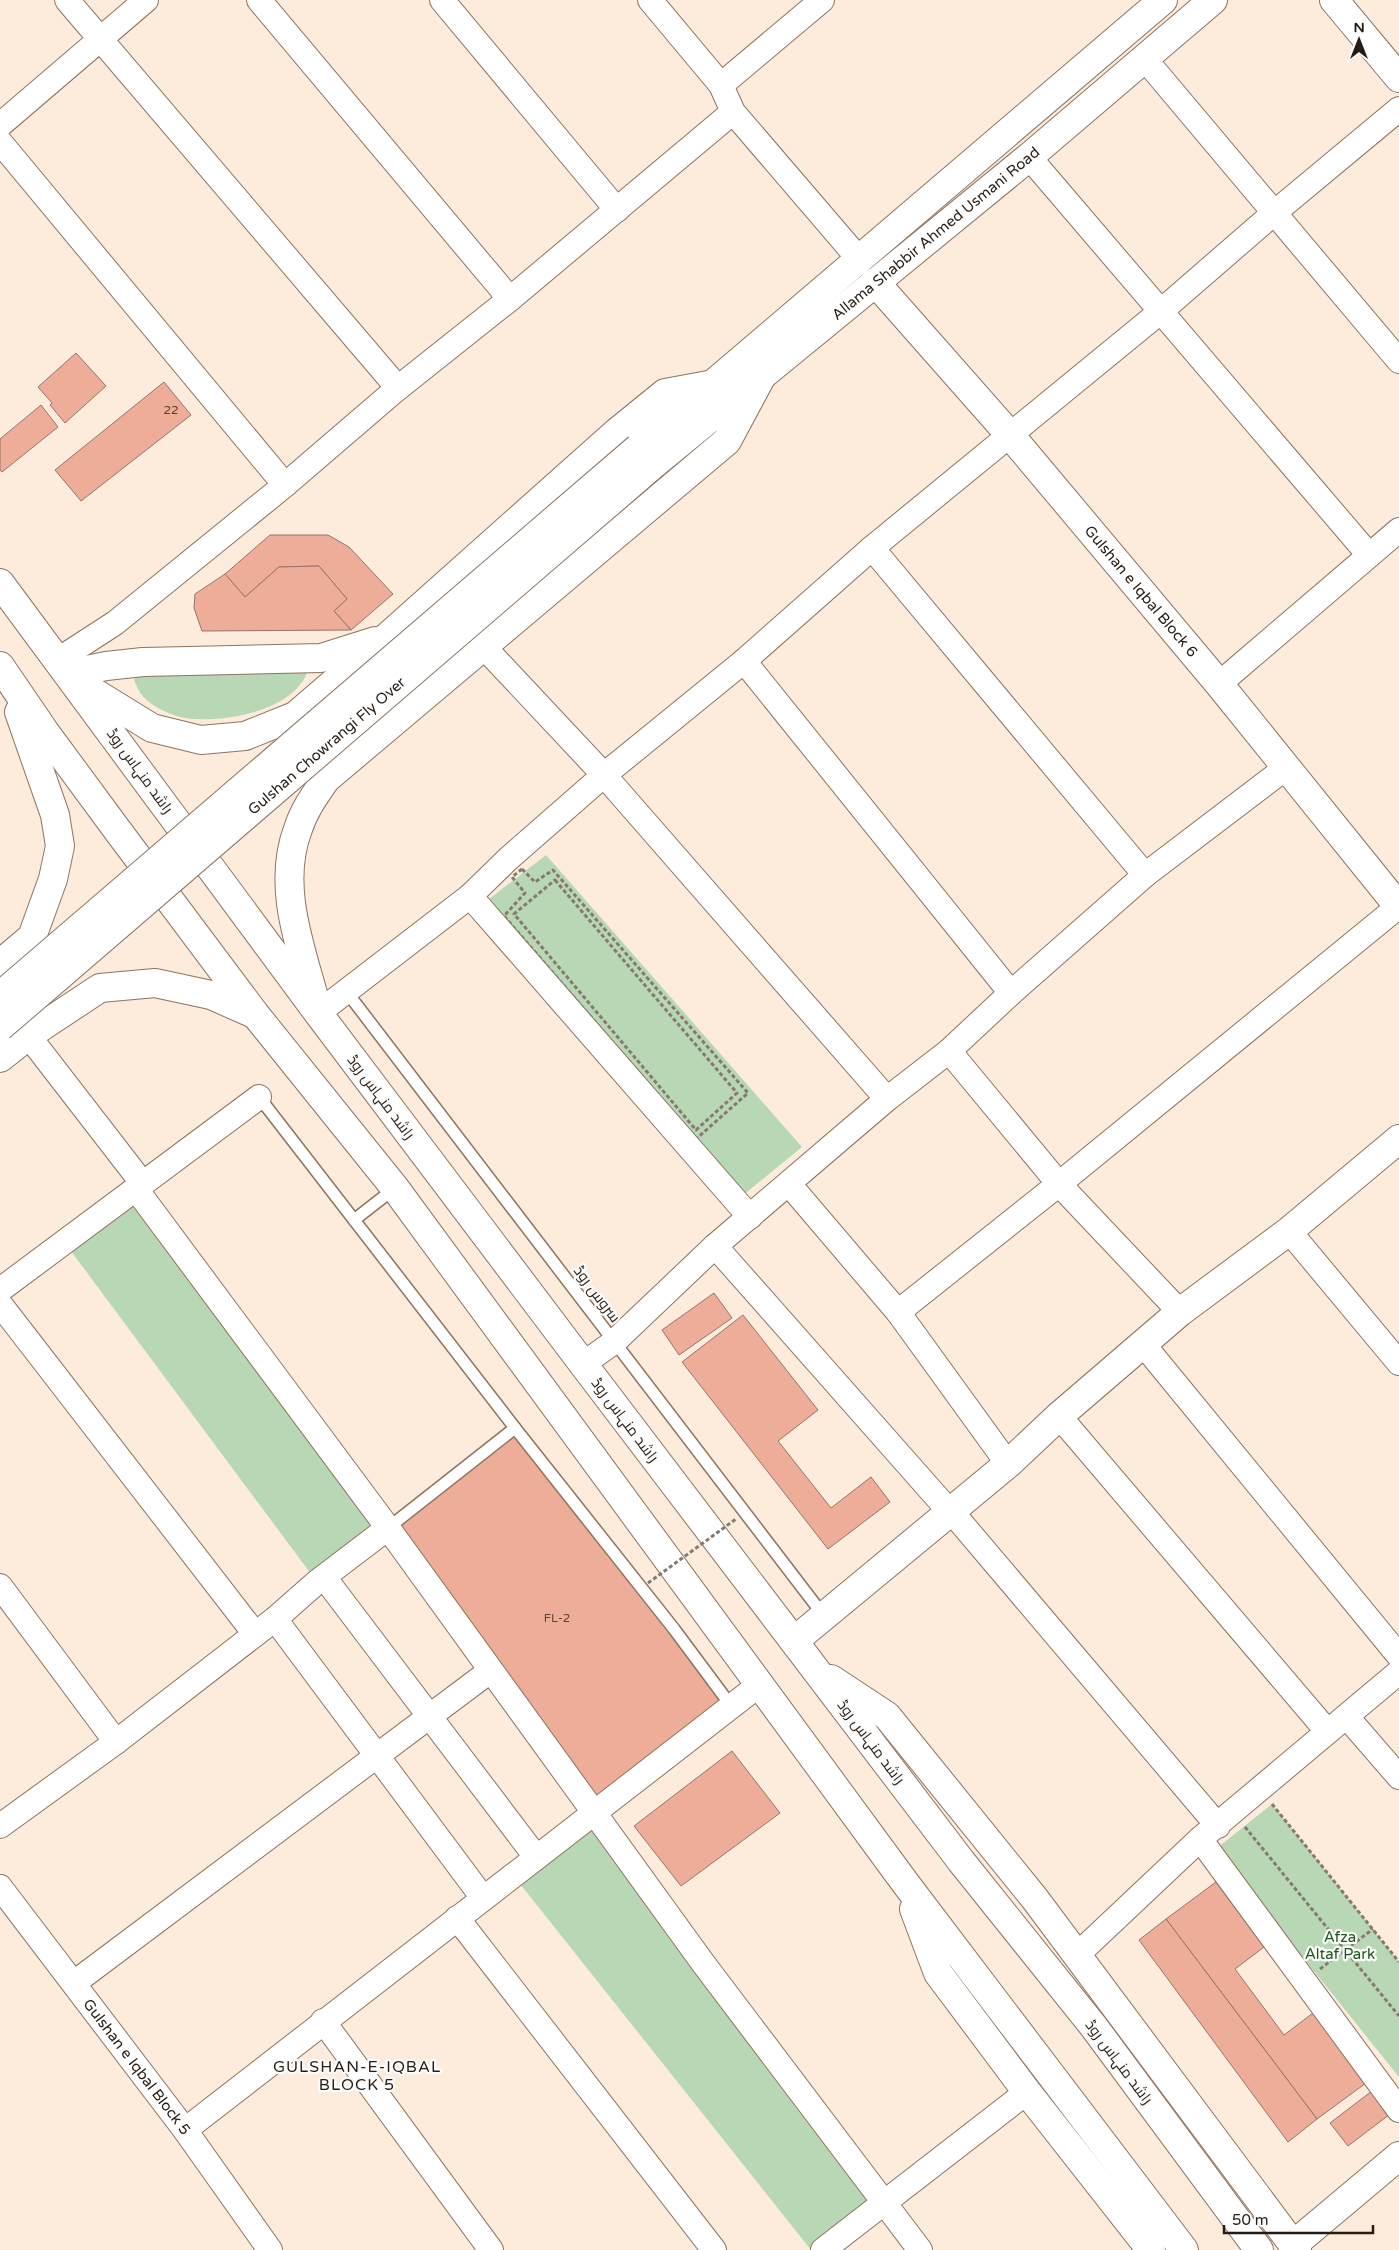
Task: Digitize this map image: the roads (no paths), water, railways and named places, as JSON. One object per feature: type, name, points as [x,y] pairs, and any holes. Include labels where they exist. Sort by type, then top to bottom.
[{"type":"main road","name":"Allama Shabbir Ahmed Usmani Road","points":[[646,456],[714,384],[1163,0]]},
{"type":"main road","name":"Allama Shabbir Ahmed Usmani Road","points":[[646,456],[764,372],[1029,157],[1213,0]]},
{"type":"main road","points":[[1334,0],[1399,78]]},
{"type":"main road","name":"Gulshan e Iqbal Block 6","points":[[875,282],[1010,435],[1219,684],[1399,906]]},
{"type":"main road","points":[[318,1013],[298,938],[289,890],[290,860],[297,830],[309,804],[326,779],[727,441],[764,372]]},
{"type":"main road","points":[[63,667],[152,728],[201,740],[245,736],[295,716],[388,636],[617,432],[664,393],[714,384]]},
{"type":"main road","name":"Gulshan Chowrangi Fly Over","points":[[0,996],[646,456]]},
{"type":"main road","name":"Gulshan Chowrangi Fly Over","points":[[0,1027],[646,456]]},
{"type":"main road","name":"راشد منہاس روڈ","points":[[0,583],[318,1013],[583,1364],[960,1861],[1094,2027],[1259,2250]]},
{"type":"main road","points":[[63,667],[106,666],[143,662],[321,658],[388,636]]},
{"type":"main road","points":[[0,964],[32,938],[53,879],[60,846],[55,814],[2,669]]},
{"type":"main road","points":[[2,669],[67,762],[255,1014],[395,1188],[906,1884],[1184,2250]]},
{"type":"main road","points":[[0,1058],[29,1035],[100,988],[155,983],[210,995],[255,1014]]},
{"type":"main road","points":[[794,1641],[1008,1464],[1059,1416],[1180,1312],[1289,1230],[1399,1139]]},
{"type":"main road","points":[[813,1667],[886,1716],[1035,1899],[1295,2247],[1399,2156]]},
{"type":"main road","points":[[906,1884],[938,1974],[1027,2092],[1058,2129],[1151,2250]]},
{"type":"street","points":[[67,0],[398,388]]},
{"type":"street","points":[[0,125],[146,0]]},
{"type":"street","points":[[259,0],[510,299]]},
{"type":"street","points":[[442,0],[618,210]]},
{"type":"street","points":[[650,0],[720,85],[733,112],[859,259]]},
{"type":"street","points":[[720,85],[822,0]]},
{"type":"street","points":[[1144,58],[1399,361]]},
{"type":"street","points":[[318,1013],[470,896],[508,859],[604,775],[744,661],[872,548],[1160,312],[1274,213],[1399,109]]},
{"type":"street","points":[[63,667],[285,485],[398,388],[618,210],[733,112]]},
{"type":"street","points":[[0,142],[285,485]]},
{"type":"street","points":[[1029,157],[1369,555]]},
{"type":"street","points":[[1219,684],[1399,530]]},
{"type":"street","points":[[872,548],[1145,875]]},
{"type":"street","points":[[484,647],[604,775],[887,1100]]},
{"type":"street","points":[[744,661],[1011,993]]},
{"type":"street","points":[[583,1364],[614,1342],[716,1246],[887,1100],[949,1051],[1011,993],[1145,875],[1287,767]]},
{"type":"street","points":[[470,896],[750,1217]]},
{"type":"street","points":[[898,1312],[1059,1184],[1399,906]]},
{"type":"street","points":[[0,1001],[29,1035],[704,1963],[920,2250]]},
{"type":"street","points":[[949,1051],[1059,1184],[1180,1312]]},
{"type":"street","points":[[0,1290],[259,1097]]},
{"type":"street","points":[[789,1184],[898,1312],[1008,1464]]},
{"type":"street","points":[[1289,1230],[1399,1362]]},
{"type":"street","points":[[716,1246],[950,1512],[1209,1832],[1399,2110]]},
{"type":"street","points":[[0,1304],[255,1634]]},
{"type":"street","points":[[1143,1344],[1399,1656]]},
{"type":"street","points":[[1059,1416],[1327,1731]]},
{"type":"street","points":[[0,1826],[116,1742],[275,1619],[324,1577],[388,1528]]},
{"type":"street","points":[[324,1577],[536,1857]]},
{"type":"street","points":[[0,1586],[116,1742]]},
{"type":"street","points":[[275,1619],[483,1898]]},
{"type":"street","points":[[74,1983],[490,1670]]},
{"type":"street","points":[[1076,1955],[1209,1832],[1399,1672]]},
{"type":"street","points":[[185,2130],[594,1811],[759,1685]]},
{"type":"street","points":[[1347,1717],[1399,1777]]},
{"type":"street","name":"Gulshan e Iqbal Block 5","points":[[0,1887],[185,2130],[270,2250]]},
{"type":"street","points":[[458,1918],[714,2250]]},
{"type":"street","points":[[323,2022],[491,2250]]},
{"type":"street","points":[[823,2250],[1027,2092]]},
{"type":"lane","name":"سروس روڈ","points":[[346,991],[824,1616]]},
{"type":"lane","points":[[259,1097],[515,1428],[674,1629],[732,1707]]},
{"type":"lane","points":[[354,1220],[395,1188]]},
{"type":"lane","points":[[388,1528],[515,1428]]},
{"type":"district","name":"GULSHAN-E-IQBAL BLOCK 5","points":[[357,2076]]},
{"type":"park label","name":"Afza Altaf Park","points":[[1340,1946]]}]
